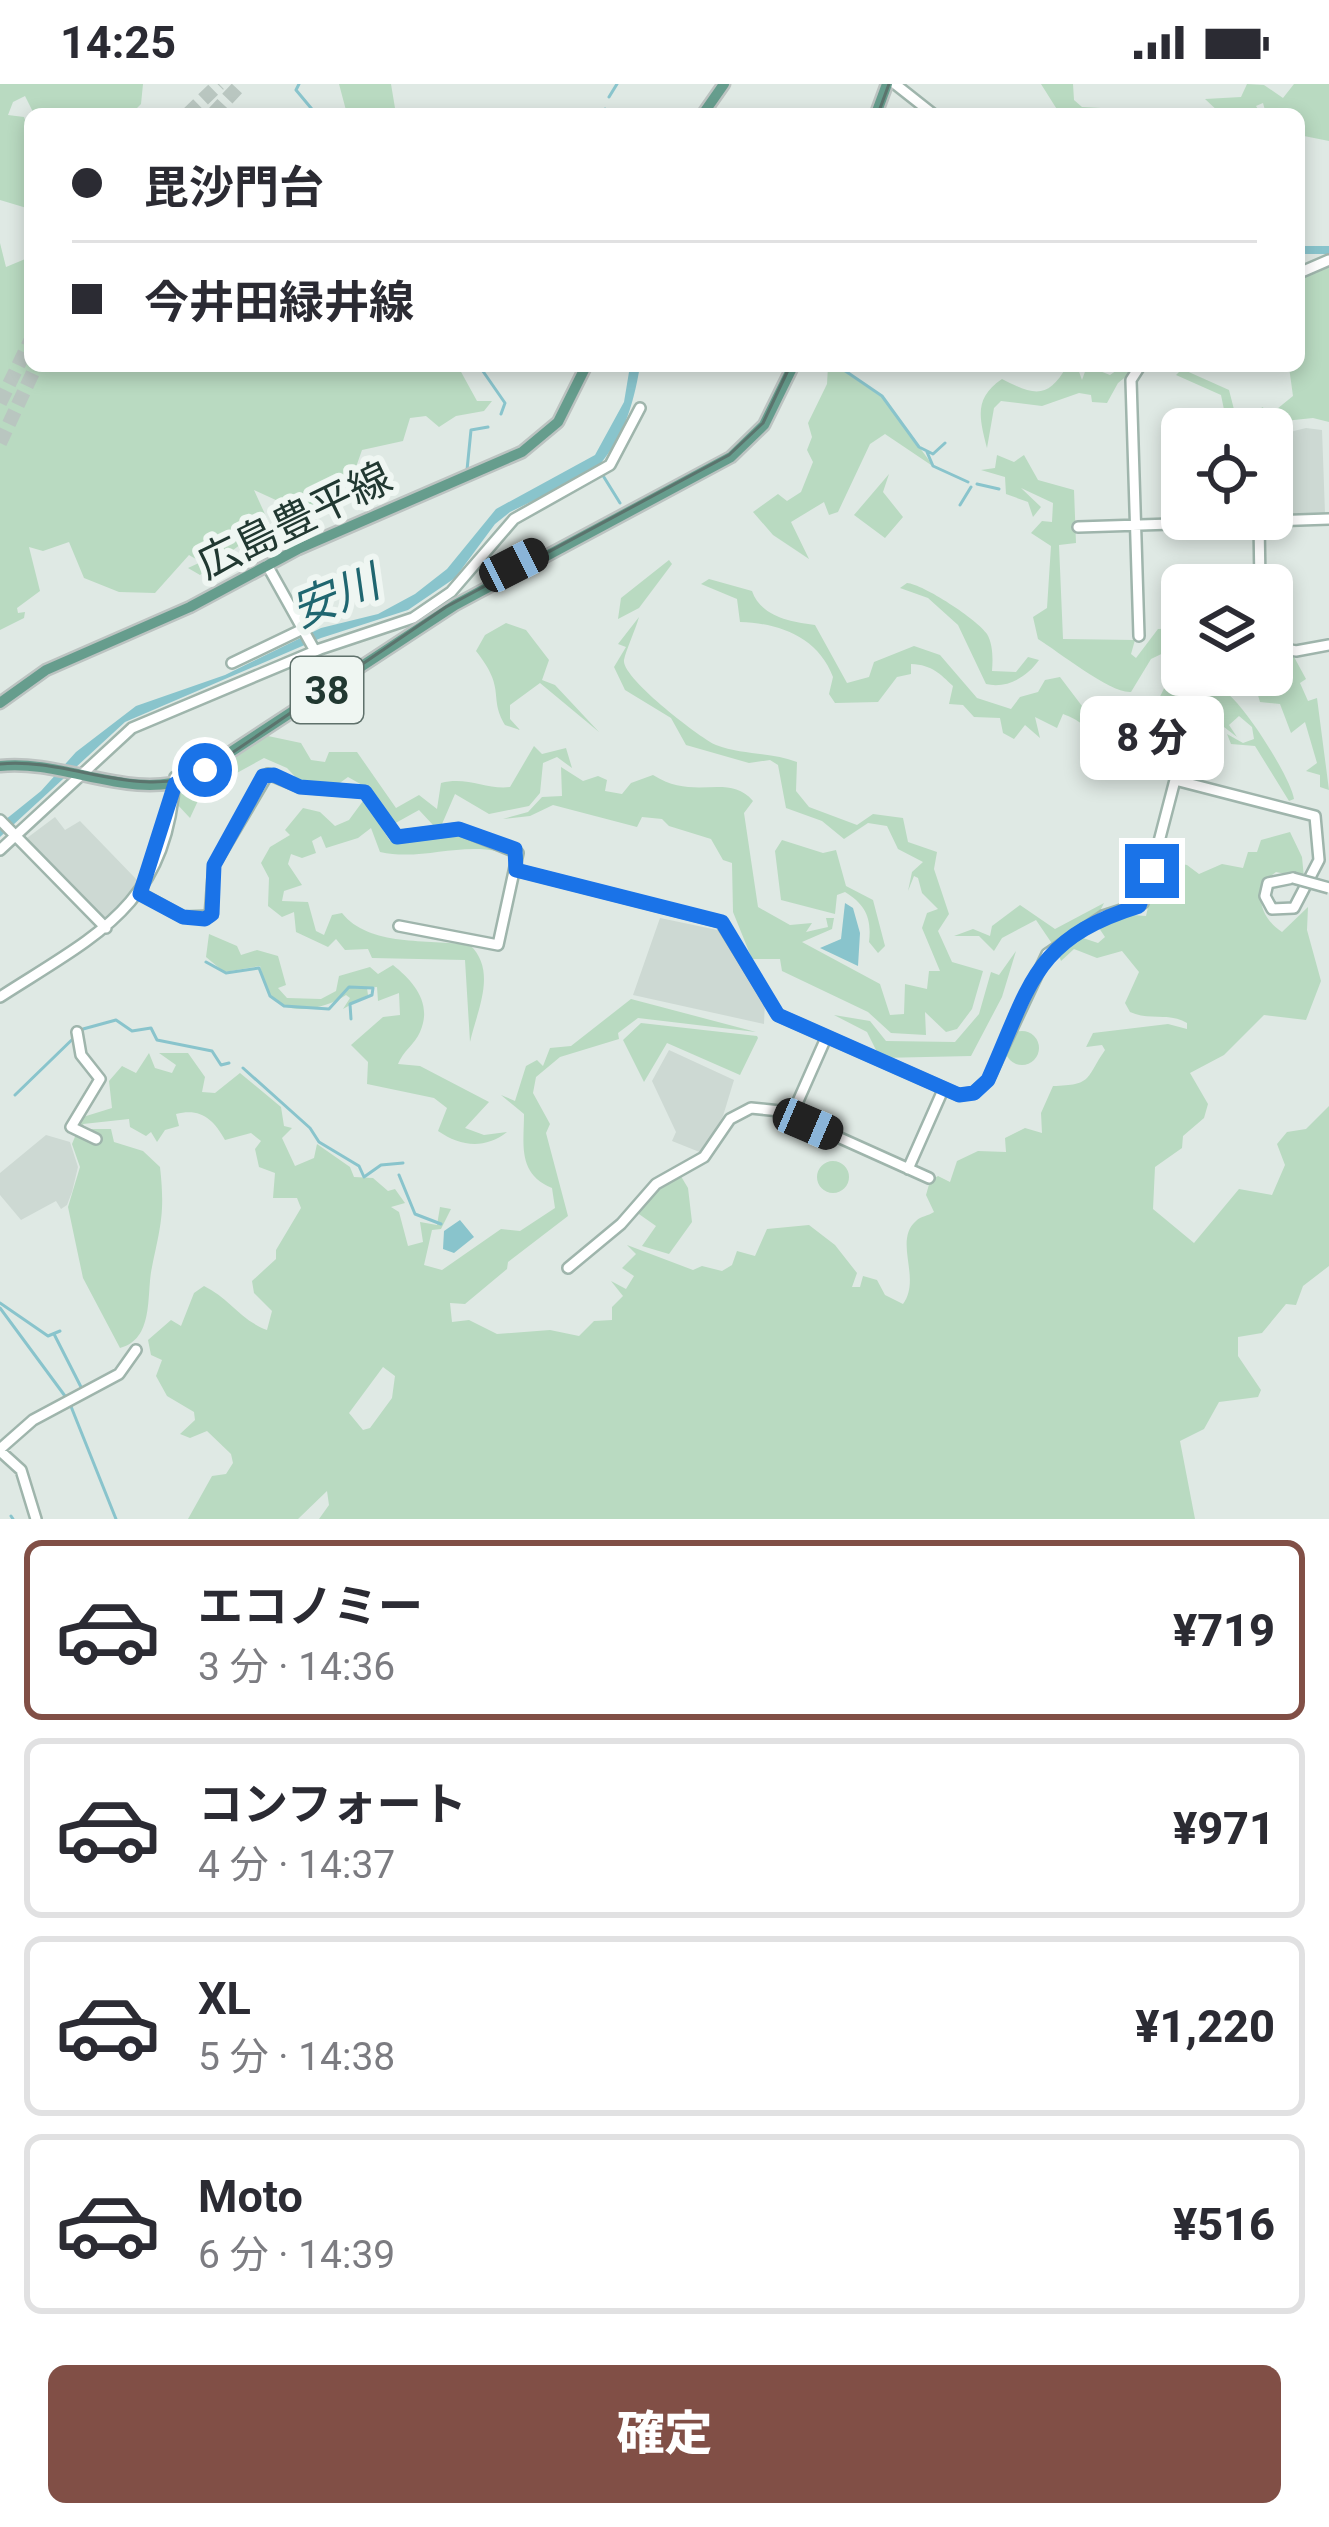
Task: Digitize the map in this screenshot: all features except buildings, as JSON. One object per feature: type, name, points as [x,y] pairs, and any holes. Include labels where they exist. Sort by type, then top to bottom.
[{"type":"main road","name":"広島豊平線","points":[[0,703],[46,670],[190,607],[266,565],[534,446],[564,412],[583,372]]},
{"type":"main road","name":"38","points":[[175,781],[451,600],[727,452],[760,422],[786,372]]},
{"type":"main road","points":[[0,764],[61,766],[175,781]]},
{"type":"street","points":[[892,84],[925,108]]},
{"type":"street","points":[[1136,372],[1131,380],[1138,637]]},
{"type":"street","points":[[0,850],[146,721],[215,697],[315,650],[413,618],[452,592],[514,519],[610,465],[640,408]]},
{"type":"street","points":[[1293,520],[1329,519]]},
{"type":"street","points":[[1078,526],[1161,524]]},
{"type":"street","points":[[266,565],[315,650]]},
{"type":"street","points":[[232,663],[306,628]]},
{"type":"street","points":[[1293,650],[1329,645]]},
{"type":"street","points":[[140,894],[183,917],[209,916],[214,910],[214,865],[268,774],[300,787],[365,792],[397,837],[459,829],[518,853],[498,945],[399,926]]},
{"type":"street","points":[[516,870],[722,922],[778,1015],[943,1090],[966,1095],[984,1085],[1047,954],[1103,916],[1143,903],[1175,780],[1315,816],[1317,867],[1294,908],[1276,911],[1265,900],[1266,887],[1276,878],[1293,878],[1329,888]]},
{"type":"street","points":[[0,997],[106,928],[140,894],[175,781]]},
{"type":"street","points":[[0,820],[106,928]]},
{"type":"street","points":[[77,1032],[81,1055],[100,1079],[71,1127],[95,1139]]},
{"type":"street","points":[[791,1117],[826,1037]]},
{"type":"street","points":[[908,1169],[943,1090]]},
{"type":"street","points":[[568,1268],[621,1224],[656,1184],[704,1157],[730,1119],[759,1108],[791,1117],[929,1178]]},
{"type":"street","points":[[36,1519],[21,1470],[0,1450],[33,1420],[119,1374],[136,1350]]},
{"type":"shaded area","points":[[1322,430],[1325,513],[1293,516],[1293,431]]},
{"type":"shaded area","points":[[55,817],[65,830],[80,821],[137,880],[140,888],[133,898],[105,919],[23,841]]},
{"type":"shaded area","points":[[660,918],[727,932],[765,1000],[764,1024],[633,995]]},
{"type":"shaded area","points":[[669,1050],[734,1080],[723,1116],[702,1153],[672,1141],[676,1132],[652,1081]]},
{"type":"shaded area","points":[[46,1135],[70,1142],[78,1167],[72,1192],[61,1209],[56,1201],[21,1220],[0,1195],[0,1173]]},
{"type":"green space","points":[[0,84],[143,84],[137,108],[31,108],[25,96],[13,102],[8,115],[24,117],[24,207],[0,200]]},
{"type":"green space","points":[[339,84],[391,84],[395,108],[345,108]]},
{"type":"green space","points":[[1041,84],[1073,84],[1074,100],[1082,107],[1101,108],[1056,108]]},
{"type":"green space","points":[[1247,84],[1264,85],[1283,98],[1294,84],[1329,84],[1329,141],[1305,136],[1305,108],[1264,108],[1263,103],[1257,108],[1215,108],[1205,99],[1241,97]]},
{"type":"green space","points":[[0,243],[6,267],[24,260],[24,372],[461,372],[477,401],[492,401],[484,411],[456,416],[439,427],[426,416],[410,418],[403,441],[362,450],[355,470],[323,498],[303,529],[278,501],[254,490],[269,523],[200,575],[188,568],[201,562],[189,555],[155,593],[119,592],[84,578],[69,542],[43,551],[29,547],[40,591],[17,608],[18,613],[25,612],[24,618],[0,630]]},
{"type":"green space","points":[[1329,263],[1329,422],[1293,420],[1293,408],[1278,408],[1293,396],[1290,372],[1305,372],[1305,276]]},
{"type":"green space","points":[[828,372],[845,372],[883,398],[934,467],[885,434],[870,444],[838,512],[829,515],[824,502],[791,522],[809,559],[773,535],[753,512],[778,494],[787,501],[801,492],[813,462],[807,450],[812,437],[808,423],[827,384]]},
{"type":"green space","points":[[1062,372],[1079,372],[1082,380],[1085,372],[1132,372],[1118,383],[1107,403],[1092,402],[1091,395],[1079,393],[1042,406],[1001,401],[994,408],[987,448],[981,409],[993,386],[1002,379],[1032,391],[1053,384]]},
{"type":"green space","points":[[1189,372],[1229,390],[1234,408],[1224,408],[1221,395],[1176,375]]},
{"type":"green space","points":[[997,455],[1014,462],[1024,455],[1038,480],[1074,490],[1076,543],[1059,545],[1063,639],[1135,640],[1131,654],[1136,658],[1161,629],[1161,654],[1151,659],[1131,692],[1098,680],[1038,639],[1033,617],[1047,608],[1051,546],[1031,533],[1042,521],[1052,522],[1053,503],[1021,488],[1041,507],[1033,517],[1028,502],[1006,494],[1005,477],[981,470],[995,468]]},
{"type":"green space","points":[[889,474],[883,492],[903,517],[885,538],[854,515]]},
{"type":"green space","points":[[669,560],[672,564],[639,608],[618,619],[621,598]]},
{"type":"green space","points":[[709,579],[752,591],[762,607],[778,617],[815,625],[847,683],[869,677],[874,662],[914,646],[940,655],[977,698],[1011,709],[1020,697],[1038,692],[1045,680],[1060,677],[1082,706],[1089,705],[1094,715],[1119,729],[1149,718],[1161,694],[1230,696],[1254,725],[1294,799],[1289,801],[1255,746],[1231,744],[1227,734],[1243,743],[1254,739],[1252,727],[1239,716],[1229,725],[1237,737],[1211,717],[1205,730],[1195,729],[1169,760],[1119,770],[1118,757],[1101,749],[1091,732],[1075,720],[1063,714],[1057,728],[1035,717],[1040,738],[1025,725],[1014,739],[1003,733],[1000,718],[974,717],[963,705],[949,704],[953,686],[925,666],[911,664],[911,674],[897,677],[878,702],[835,703],[829,694],[833,677],[807,642],[783,629],[740,622],[737,599],[701,584]]},
{"type":"green space","points":[[907,583],[937,596],[982,628],[990,642],[992,671],[1016,672],[1028,657],[1039,660],[1016,680],[986,684],[958,625],[928,598],[900,588]]},
{"type":"green space","points":[[639,617],[624,660],[627,669],[680,721],[716,745],[797,762],[796,791],[809,807],[857,825],[873,814],[903,818],[908,842],[937,852],[934,869],[949,914],[938,931],[952,962],[983,971],[972,1009],[957,1029],[946,1032],[925,1012],[926,1035],[891,1033],[868,1012],[782,971],[780,959],[752,959],[733,912],[732,863],[723,860],[711,839],[669,826],[662,819],[642,817],[637,827],[553,805],[530,816],[503,819],[528,812],[542,797],[562,796],[561,767],[583,781],[598,776],[607,780],[605,791],[622,794],[631,783],[653,775],[683,786],[733,788],[753,801],[744,813],[758,907],[790,925],[812,923],[806,932],[828,927],[826,918],[834,918],[832,929],[802,942],[880,984],[890,1015],[904,1014],[905,984],[927,989],[929,971],[940,971],[922,928],[927,913],[938,909],[922,893],[918,878],[914,876],[908,891],[912,872],[923,862],[898,849],[887,826],[868,823],[844,839],[822,821],[786,808],[778,765],[770,760],[749,763],[686,745],[671,718],[625,690],[614,667],[626,647],[618,644]]},
{"type":"green space","points":[[506,623],[526,630],[549,660],[542,680],[555,685],[599,732],[540,683],[510,705],[510,719],[520,730],[505,725],[491,675],[476,651],[485,635]]},
{"type":"green space","points":[[1293,655],[1306,679],[1300,683],[1308,701],[1317,698],[1329,790],[1320,787],[1320,775],[1306,771],[1317,763],[1305,722],[1291,733],[1280,704],[1260,702],[1258,696],[1293,696]]},
{"type":"green space","points":[[268,736],[301,743],[311,760],[325,762],[329,752],[357,752],[396,808],[419,795],[437,809],[441,783],[510,787],[534,746],[542,754],[566,748],[572,768],[557,757],[543,763],[540,793],[529,806],[489,814],[455,794],[442,824],[433,825],[419,810],[383,830],[390,841],[451,833],[498,851],[380,852],[371,828],[358,838],[326,848],[321,836],[312,841],[316,853],[302,858],[291,854],[288,864],[302,885],[284,891],[282,901],[308,902],[316,931],[324,935],[332,915],[342,913],[367,932],[383,936],[470,945],[483,966],[484,978],[470,1042],[465,960],[372,958],[368,949],[345,950],[336,939],[328,947],[296,932],[294,912],[282,917],[268,906],[269,878],[261,863],[270,847],[290,835],[285,830],[303,808],[320,812],[335,826],[349,820],[371,790],[348,777],[337,785],[301,783],[287,768],[264,758],[202,792],[190,818],[175,802],[184,786]]},
{"type":"green space","points":[[1290,832],[1302,857],[1304,878],[1276,872],[1264,886],[1261,903],[1268,919],[1282,932],[1308,907],[1307,930],[1321,981],[1306,1020],[1264,1015],[1224,1055],[1190,1073],[1208,1104],[1204,1118],[1183,1136],[1182,1148],[1155,1167],[1153,1209],[1194,1243],[1239,1189],[1272,1195],[1285,1165],[1277,1144],[1287,1132],[1306,1129],[1329,1106],[1329,1266],[1303,1286],[1296,1305],[1286,1304],[1262,1333],[1238,1337],[1238,1356],[1261,1390],[1258,1397],[1219,1402],[1204,1429],[1180,1441],[1195,1519],[319,1519],[329,1505],[327,1491],[298,1519],[188,1519],[212,1476],[226,1474],[233,1463],[231,1454],[207,1431],[190,1438],[180,1434],[195,1420],[194,1412],[167,1396],[156,1376],[162,1360],[151,1355],[148,1340],[171,1320],[181,1326],[194,1293],[204,1286],[267,1330],[272,1311],[254,1293],[252,1281],[276,1259],[276,1250],[301,1208],[297,1198],[273,1198],[275,1173],[259,1167],[255,1149],[261,1141],[251,1133],[225,1140],[211,1121],[193,1113],[176,1114],[179,1126],[165,1130],[157,1142],[151,1132],[146,1136],[130,1127],[129,1119],[83,1124],[85,1129],[111,1129],[114,1142],[143,1151],[160,1167],[161,1218],[147,1314],[139,1335],[120,1348],[83,1278],[68,1207],[80,1167],[72,1144],[83,1117],[112,1108],[109,1081],[122,1066],[136,1073],[149,1053],[155,1068],[172,1073],[176,1065],[159,1053],[188,1053],[205,1077],[202,1092],[215,1093],[240,1073],[281,1107],[284,1126],[292,1128],[282,1138],[295,1166],[314,1158],[317,1144],[350,1167],[354,1177],[373,1178],[388,1191],[395,1189],[405,1203],[391,1207],[399,1212],[408,1246],[423,1242],[420,1222],[437,1225],[440,1207],[451,1209],[441,1229],[432,1230],[424,1265],[442,1270],[501,1229],[520,1231],[555,1208],[552,1188],[528,1166],[524,1114],[501,1095],[515,1101],[526,1066],[537,1060],[543,1066],[550,1048],[571,1046],[631,999],[756,1032],[638,1018],[618,1033],[619,1039],[560,1057],[536,1077],[533,1093],[550,1124],[546,1133],[568,1216],[508,1262],[507,1269],[465,1304],[450,1303],[452,1322],[469,1320],[497,1334],[550,1330],[579,1336],[594,1321],[612,1320],[612,1307],[623,1296],[611,1281],[626,1289],[634,1276],[622,1268],[636,1254],[627,1245],[693,1270],[702,1266],[722,1271],[732,1265],[737,1251],[755,1256],[767,1229],[809,1225],[835,1245],[857,1273],[852,1287],[860,1287],[863,1276],[877,1280],[885,1295],[903,1304],[910,1283],[910,1229],[934,1212],[926,1195],[930,1181],[938,1176],[950,1182],[957,1161],[978,1151],[1006,1152],[1005,1138],[1025,1128],[1042,1133],[1041,1113],[1053,1086],[1082,1082],[1105,1050],[1102,1045],[1086,1047],[1093,1033],[1168,1024],[1187,1029],[1187,1023],[1180,1020],[1130,1012],[1125,1003],[1139,972],[1122,951],[1097,958],[1074,949],[1061,961],[1058,953],[1080,937],[1098,943],[1105,937],[1097,925],[1119,914],[1146,916],[1159,860],[1187,865],[1199,874],[1222,864],[1243,868],[1248,852],[1257,852],[1261,840]],"holes":[[[383,1367],[395,1376],[392,1398],[370,1428],[363,1430],[349,1413]]]},
{"type":"green space","points":[[782,840],[823,853],[836,850],[846,886],[873,900],[885,946],[878,953],[869,942],[866,912],[845,892],[837,895],[835,914],[781,900],[775,851]]},
{"type":"green space","points":[[1104,903],[1098,915],[1053,945],[1036,920],[1002,938],[994,951],[979,936],[954,936],[973,929],[990,936],[992,926],[1020,905],[1055,929]]},
{"type":"green space","points":[[209,934],[237,946],[241,955],[257,950],[278,956],[286,985],[278,988],[287,998],[321,999],[336,991],[339,976],[370,967],[378,974],[393,965],[414,986],[424,1012],[420,1032],[398,1064],[420,1066],[489,1102],[465,1128],[484,1135],[507,1132],[481,1144],[455,1140],[438,1131],[447,1108],[434,1098],[367,1084],[368,1062],[351,1045],[383,1017],[400,1015],[399,993],[378,1001],[377,987],[367,988],[368,995],[343,1009],[350,998],[346,995],[318,1007],[286,1007],[270,994],[260,966],[224,972],[206,957]]},
{"type":"green space","points":[[1016,951],[1002,997],[971,1056],[880,1058],[867,1032],[834,1015],[870,1021],[886,1041],[955,1042],[979,1014],[991,972],[999,975]]},
{"type":"green space","points":[[641,1023],[758,1038],[740,1075],[667,1043],[644,1082],[623,1040]]},
{"type":"green space","points":[[1022,1031],[1034,1036],[1039,1048],[1034,1060],[1022,1065],[1010,1060],[1005,1048],[1010,1036]]},
{"type":"green space","points":[[833,1161],[845,1165],[849,1177],[845,1189],[833,1193],[821,1189],[817,1177],[821,1165]]},
{"type":"green space","points":[[679,1173],[688,1188],[692,1222],[669,1254],[642,1246],[656,1226],[636,1212],[658,1184]]},
{"type":"water","points":[[629,372],[639,372],[625,422],[594,471],[510,512],[495,524],[455,578],[408,610],[321,638],[125,722],[0,837],[0,824],[41,791],[76,752],[136,706],[225,675],[321,628],[378,614],[415,594],[447,569],[496,509],[595,455],[624,402]]},
{"type":"water","points":[[845,903],[853,908],[860,933],[858,966],[820,948],[841,939]]},
{"type":"water","points":[[460,1220],[474,1237],[454,1253],[443,1249],[444,1231]]},
{"type":"waterway","points":[[299,84],[296,90],[311,108]]},
{"type":"waterway","points":[[609,97],[617,84]]},
{"type":"waterway","points":[[1305,250],[1329,250]]},
{"type":"waterway","points":[[483,372],[505,403],[501,414]]},
{"type":"waterway","points":[[847,372],[882,396],[919,447],[933,454],[945,443]]},
{"type":"waterway","points":[[467,470],[471,430],[488,427]]},
{"type":"waterway","points":[[927,452],[933,466],[968,482]]},
{"type":"waterway","points":[[602,474],[620,503]]},
{"type":"waterway","points":[[977,484],[999,489]]},
{"type":"waterway","points":[[960,505],[971,487]]},
{"type":"waterway","points":[[206,962],[226,973],[259,968],[270,996],[284,1006],[329,1009],[349,987],[373,988],[372,995],[350,1004],[351,1019]]},
{"type":"waterway","points":[[15,1095],[83,1029],[116,1020],[132,1031],[151,1028],[157,1040],[212,1051],[221,1065],[229,1063]]},
{"type":"waterway","points":[[243,1068],[310,1128],[319,1142],[359,1166],[364,1177],[381,1165],[403,1163]]},
{"type":"waterway","points":[[399,1175],[415,1214],[441,1224]]},
{"type":"waterway","points":[[0,1303],[48,1336],[60,1331]]},
{"type":"waterway","points":[[0,1308],[65,1396]]},
{"type":"waterway","points":[[54,1334],[81,1387]]},
{"type":"waterway","points":[[70,1404],[116,1519]]},
{"type":"tunnel","points":[[194,108],[219,84]]},
{"type":"tunnel","points":[[219,108],[241,84]]},
{"type":"tunnel","points":[[0,403],[24,353]]},
{"type":"tunnel","points":[[0,443],[33,372]]},
{"type":"tram line","points":[[880,108],[889,84]]},
{"type":"tram line","points":[[0,764],[51,766],[154,782],[204,772],[446,607],[729,455],[763,423],[787,372]]},
{"type":"route","points":[[205,770],[175,784],[140,894],[183,917],[205,919],[212,914],[214,865],[263,776],[274,775],[300,787],[360,790],[370,795],[397,837],[464,830],[515,849],[516,870],[722,922],[778,1015],[959,1095],[974,1093],[988,1080],[1043,959],[1103,916],[1139,906],[1152,871]]},
{"type":"water label","name":"安川","points":[[335,596]]}]
